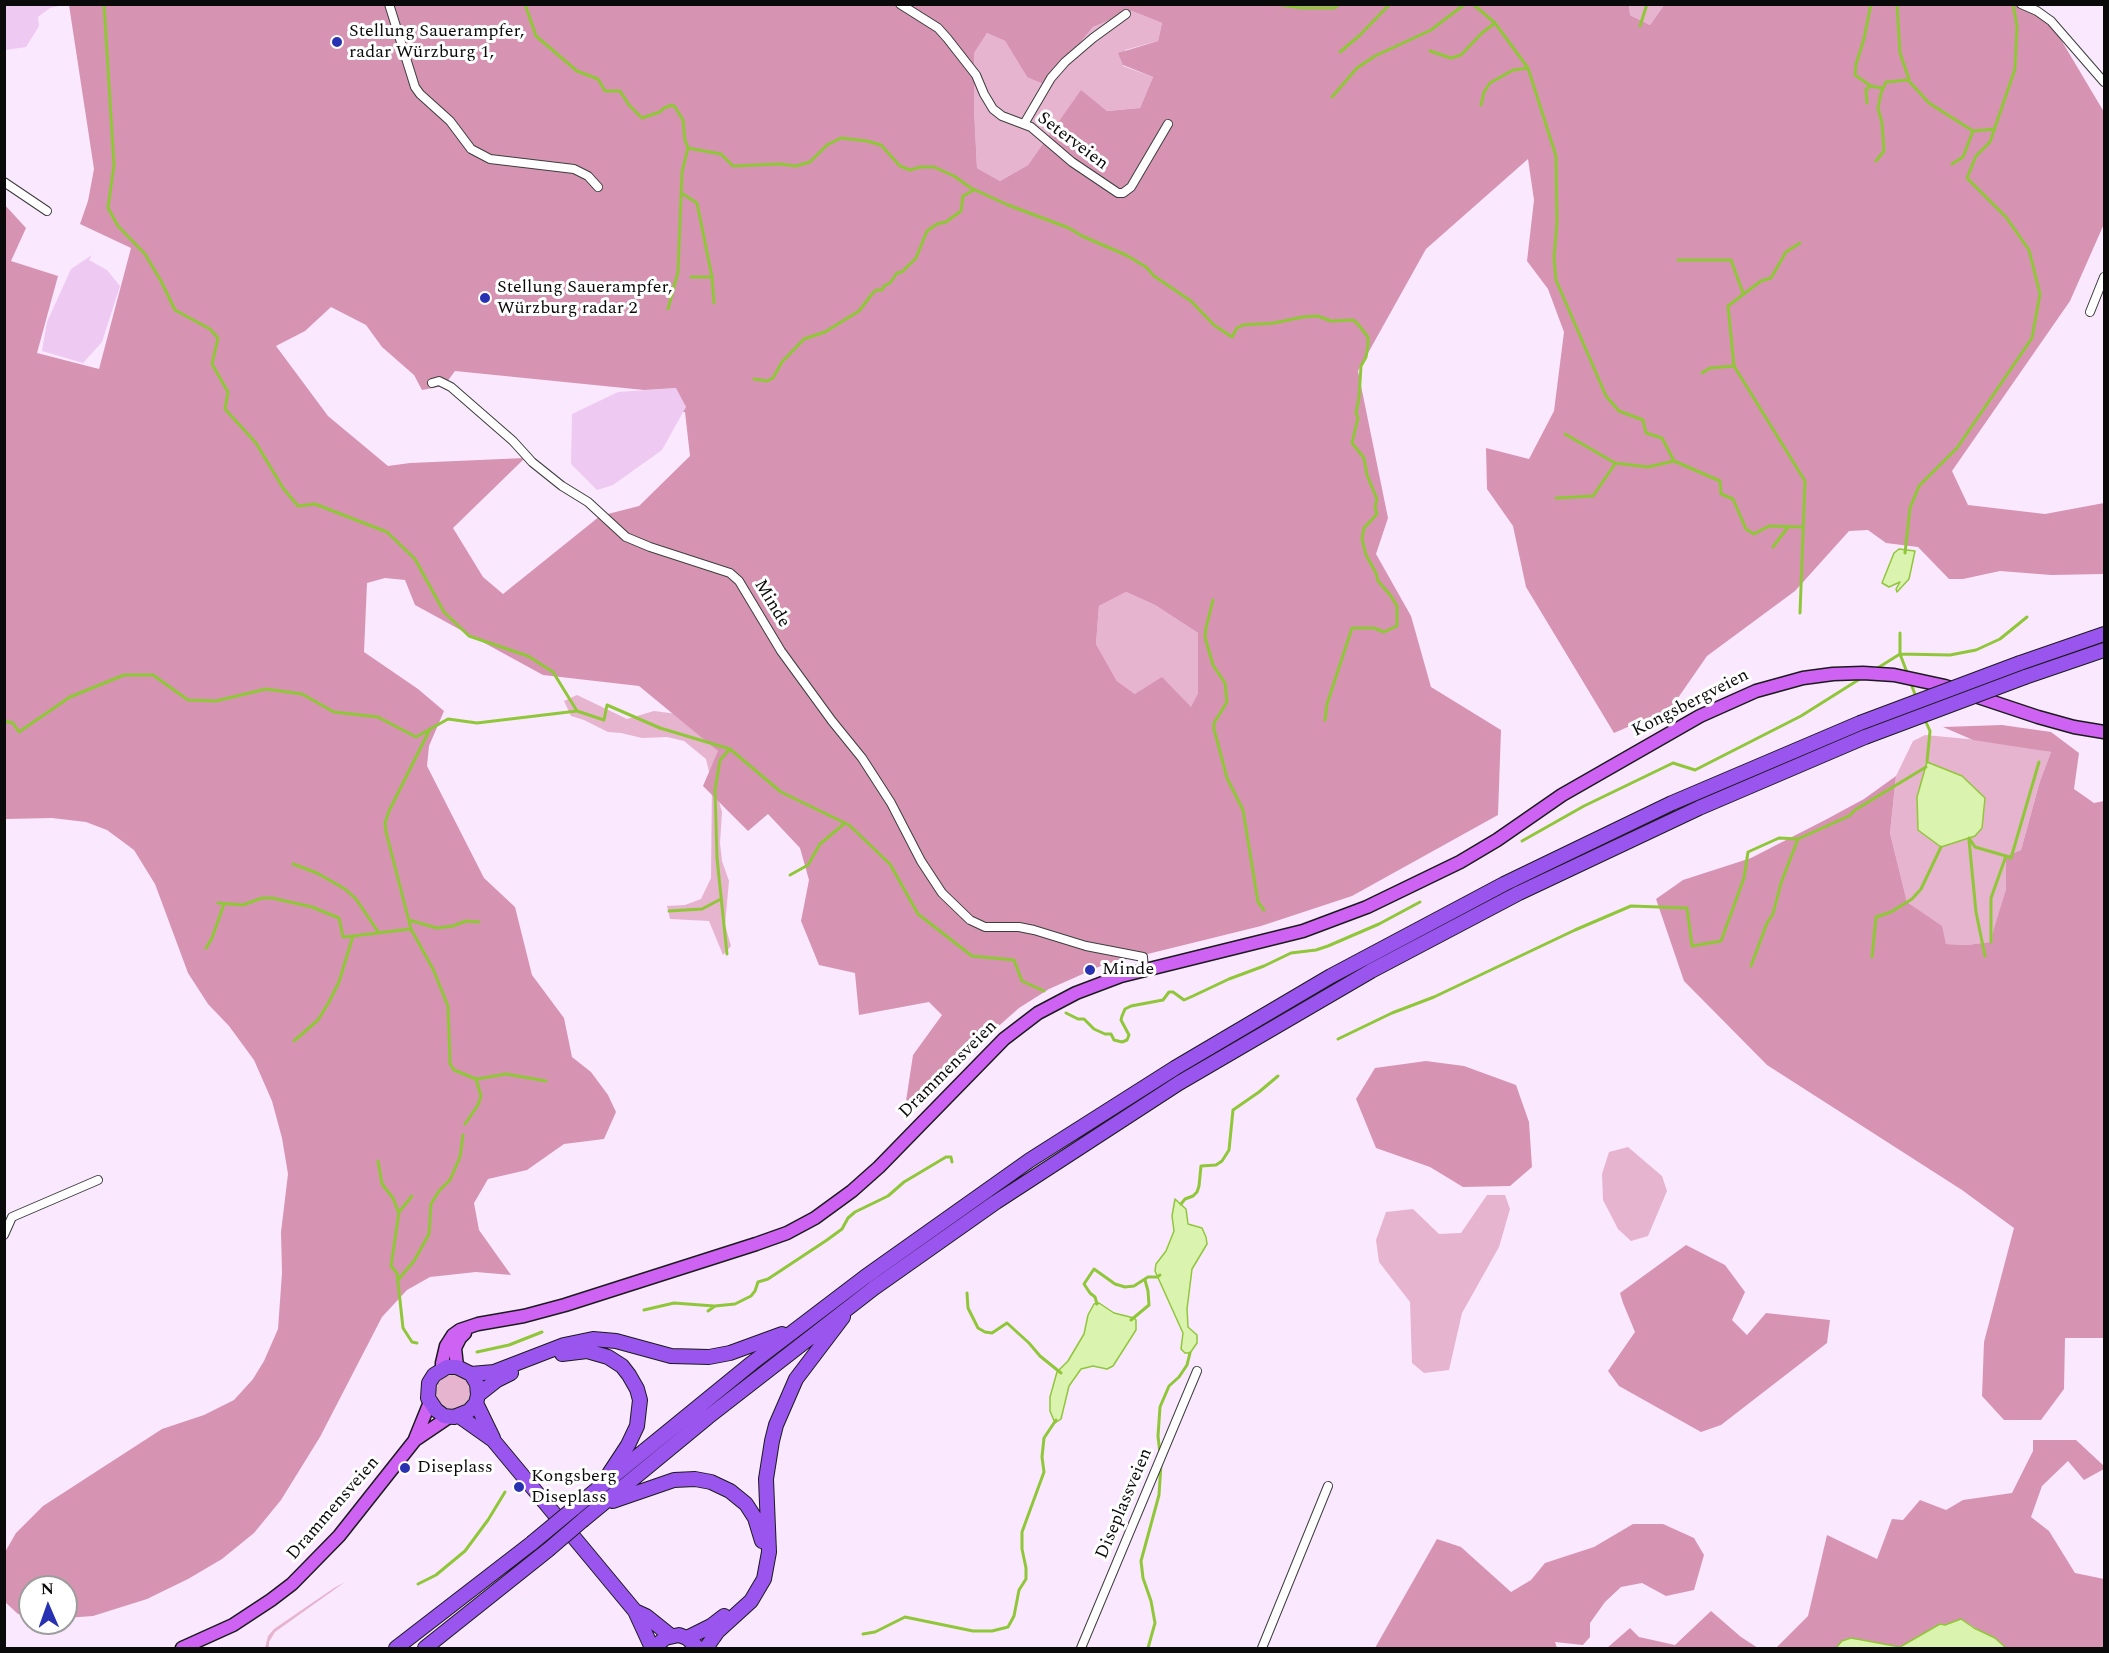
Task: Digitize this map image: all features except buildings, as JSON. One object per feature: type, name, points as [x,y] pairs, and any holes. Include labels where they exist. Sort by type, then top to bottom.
[{"type":"highway","points":[[396,1648],[532,1543],[719,1389],[914,1241],[1030,1160],[1194,1056],[1331,976],[1450,912],[1586,844],[1860,723],[2104,634]]},
{"type":"highway","points":[[425,1648],[708,1416],[853,1304],[948,1235],[1179,1083],[1313,1004],[1457,925],[1604,852],[1710,803],[1865,737],[2104,650]]},
{"type":"highway","points":[[706,1648],[718,1631],[751,1601],[764,1579],[769,1552],[766,1479],[776,1425],[791,1389],[805,1365],[853,1304]]},
{"type":"highway","points":[[493,1440],[454,1417],[440,1413],[430,1402],[429,1383],[434,1375],[442,1369],[457,1367],[471,1374],[494,1372],[564,1346],[593,1340],[616,1341],[671,1356],[699,1358],[730,1353],[796,1329]]},
{"type":"highway","points":[[454,1417],[469,1411],[477,1399],[506,1375],[561,1354],[587,1351],[613,1359],[630,1375],[637,1389],[640,1400],[639,1418],[633,1435],[602,1485]]},
{"type":"highway","points":[[471,1374],[477,1384],[477,1399],[493,1440],[635,1611],[653,1648],[660,1641],[671,1636]]},
{"type":"highway","points":[[599,1507],[674,1480],[696,1479],[721,1485],[739,1497],[750,1509],[759,1527],[762,1542],[761,1562],[755,1582],[750,1592],[711,1626],[687,1638],[671,1636],[635,1611]]},
{"type":"highway","points":[[687,1638],[698,1648]]},
{"type":"main road","name":"Kongsbergveien","points":[[1460,862],[1497,840],[1562,795],[1700,716],[1756,691],[1803,678],[1863,673],[1916,679],[1967,692],[2047,719],[2104,732]]},
{"type":"main road","name":"Drammensveien","points":[[442,1369],[447,1346],[453,1335],[460,1330],[565,1305],[756,1244],[787,1233],[815,1218],[852,1191],[879,1167],[987,1056],[1021,1025],[1038,1013],[1076,993],[1143,964],[1218,953],[1322,924],[1367,907],[1460,862]]},
{"type":"main road","points":[[457,1367],[455,1354],[457,1344],[460,1338],[478,1324]]},
{"type":"main road","name":"Drammensveien","points":[[182,1648],[248,1616],[298,1578],[339,1536],[415,1440],[430,1402]]},
{"type":"main road","name":"Drammensveien","points":[[415,1440],[454,1417]]},
{"type":"street","points":[[389,4],[415,87],[450,121],[471,149],[490,159],[574,169],[588,176],[598,187]]},
{"type":"street","name":"Seterveien","points":[[900,4],[938,28],[947,38],[976,75],[993,109],[1002,116],[1024,124],[1043,136],[1109,189],[1121,193],[1131,186],[1168,124]]},
{"type":"street","points":[[2021,4],[2051,21],[2104,82]]},
{"type":"street","points":[[1024,124],[1051,78],[1065,62],[1126,14]]},
{"type":"street","points":[[4,182],[47,211]]},
{"type":"street","points":[[2090,312],[2104,277]]},
{"type":"street","name":"Minde","points":[[432,383],[439,381],[451,387],[513,441],[532,462],[562,486],[588,502],[626,537],[730,573],[739,581],[781,651],[862,758],[891,803],[921,861],[942,893],[970,920],[985,927],[1020,927],[1034,930],[1143,964]]},
{"type":"street","points":[[4,1235],[12,1217],[98,1180]]},
{"type":"street","name":"Diseplassveien","points":[[1081,1648],[1197,1371]]},
{"type":"street","points":[[1262,1648],[1328,1486]]},
{"type":"shaded area","points":[[1629,4],[1630,15],[1650,25],[1664,5],[2038,5],[2104,112],[2104,224],[2070,301],[1952,471],[1968,505],[2045,514],[2104,503],[2104,574],[2051,575],[2000,571],[1963,579],[1949,579],[1918,547],[1886,543],[1868,530],[1849,531],[1795,591],[1707,656],[1671,708],[1614,733],[1526,587],[1513,526],[1487,489],[1486,448],[1529,459],[1554,411],[1564,332],[1548,289],[1527,261],[1534,200],[1528,159],[1426,249],[1358,371],[1388,518],[1376,554],[1411,616],[1431,687],[1501,730],[1498,815],[1352,896],[1261,926],[1103,965],[1049,989],[1019,1008],[967,1054],[911,1114],[906,1101],[913,1055],[942,1015],[929,1002],[859,1015],[855,973],[819,965],[801,921],[809,880],[800,848],[768,814],[748,831],[703,786],[718,751],[639,686],[543,675],[415,605],[405,580],[385,578],[367,583],[364,652],[418,689],[444,711],[429,746],[427,766],[484,878],[515,907],[532,975],[564,1018],[572,1057],[591,1072],[608,1095],[616,1112],[604,1139],[564,1144],[527,1170],[488,1179],[474,1203],[479,1230],[511,1275],[476,1272],[430,1277],[407,1290],[382,1317],[320,1437],[281,1500],[254,1533],[222,1559],[188,1579],[147,1599],[93,1616],[78,1617],[78,1575],[18,1575],[18,1614],[5,1602],[5,1552],[16,1533],[43,1506],[162,1429],[204,1415],[234,1400],[253,1379],[278,1329],[282,1273],[281,1232],[288,1174],[282,1138],[272,1101],[254,1060],[229,1026],[208,1004],[188,973],[155,884],[134,850],[107,830],[86,822],[52,818],[5,819],[4,204],[26,228],[11,261],[58,276],[37,353],[99,369],[131,248],[80,224],[88,201],[94,169],[69,5]],"holes":[[[1132,11],[1162,23],[1158,41],[1118,53],[1123,65],[1153,77],[1140,108],[1107,111],[1081,90],[1028,165],[1000,181],[977,168],[974,53],[987,33],[1005,41],[1027,77],[1044,84],[1093,27]],[[331,307],[366,325],[382,347],[414,375],[422,390],[444,386],[455,371],[644,390],[676,388],[686,407],[683,412],[685,412],[690,456],[639,506],[600,516],[503,594],[483,577],[453,528],[525,458],[388,466],[328,416],[276,346],[305,331]],[[1126,592],[1155,605],[1198,633],[1198,693],[1191,707],[1162,677],[1135,694],[1117,681],[1096,644],[1099,606]]]},
{"type":"shaded area","points":[[4,5],[63,5],[50,8],[38,17],[39,26],[26,47],[5,50]]},
{"type":"shaded area","points":[[1629,5],[1664,5],[1650,25],[1630,15]]},
{"type":"shaded area","points":[[1132,11],[1162,23],[1158,41],[1125,50],[1123,66],[1153,77],[1140,108],[1107,111],[1081,91],[1028,165],[1000,181],[977,168],[974,52],[987,33],[1005,41],[1027,77],[1054,75],[1093,27]]},
{"type":"shaded area","points":[[92,255],[89,260],[107,270],[120,286],[102,342],[83,363],[42,351],[47,322],[71,269]]},
{"type":"shaded area","points":[[677,388],[686,407],[662,450],[613,485],[597,490],[571,464],[572,414],[618,392]]},
{"type":"shaded area","points":[[1899,549],[1915,551],[1909,579],[1897,592],[1896,589],[1900,582],[1889,587],[1882,583],[1894,553]]},
{"type":"shaded area","points":[[1126,592],[1155,605],[1198,633],[1198,693],[1191,708],[1135,694],[1117,681],[1096,644],[1099,606]]},
{"type":"shaded area","points":[[577,695],[627,719],[654,711],[677,714],[802,825],[717,794],[722,812],[720,843],[722,861],[729,881],[725,925],[731,946],[723,955],[709,921],[670,919],[667,906],[685,905],[701,899],[711,878],[712,784],[706,759],[684,741],[667,737],[642,738],[608,732],[571,716],[564,701]]},
{"type":"shaded area","points":[[2002,725],[2051,732],[2079,753],[2074,789],[2094,803],[2104,801],[2104,1338],[2065,1338],[2064,1389],[2041,1420],[2004,1420],[1982,1396],[1984,1342],[2014,1228],[1962,1190],[1767,1065],[1684,981],[1656,899],[1683,880],[1751,858],[1864,799],[1896,776],[1890,833],[1907,902],[1942,926],[1946,944],[1967,945],[1990,942],[2006,889],[2006,856],[2021,850],[2040,781],[2051,752],[1973,740],[1943,727]]},
{"type":"shaded area","points":[[1925,735],[2000,742],[2051,752],[2040,781],[2021,850],[2006,856],[2006,889],[1991,942],[1967,945],[1946,944],[1941,926],[1907,902],[1890,833],[1896,776],[1913,741]],"holes":[[[1927,763],[1962,777],[1985,798]]]},
{"type":"shaded area","points":[[1927,762],[1962,776],[1985,798],[1982,828],[1975,836],[1941,847],[1918,830],[1917,797]]},
{"type":"shaded area","points":[[1426,1061],[1464,1066],[1516,1085],[1529,1122],[1532,1167],[1510,1186],[1463,1187],[1430,1167],[1376,1148],[1356,1099],[1375,1068]]},
{"type":"shaded area","points":[[1628,1147],[1662,1176],[1667,1191],[1648,1236],[1631,1241],[1618,1229],[1603,1200],[1602,1174],[1609,1152]]},
{"type":"shaded area","points":[[1487,1195],[1505,1195],[1510,1209],[1499,1247],[1462,1313],[1449,1370],[1424,1373],[1412,1363],[1410,1302],[1379,1262],[1376,1240],[1386,1212],[1413,1209],[1439,1234],[1461,1233]]},
{"type":"shaded area","points":[[1175,1199],[1186,1209],[1188,1224],[1202,1228],[1207,1244],[1192,1269],[1187,1309],[1188,1327],[1197,1335],[1197,1343],[1190,1353],[1185,1353],[1181,1349],[1183,1333],[1155,1271],[1156,1264],[1166,1251],[1174,1231],[1172,1216]]},
{"type":"shaded area","points":[[1686,1245],[1725,1265],[1745,1292],[1732,1320],[1747,1335],[1766,1313],[1830,1320],[1827,1343],[1721,1425],[1701,1432],[1619,1386],[1608,1371],[1635,1332],[1620,1293]]},
{"type":"shaded area","points":[[1099,1303],[1114,1313],[1134,1318],[1136,1330],[1113,1366],[1107,1369],[1093,1366],[1081,1369],[1069,1386],[1061,1419],[1055,1423],[1050,1411],[1050,1397],[1057,1372],[1068,1361],[1084,1334],[1088,1315],[1094,1304]]},
{"type":"shaded area","points":[[453,1375],[465,1380],[470,1392],[465,1404],[453,1409],[441,1404],[436,1392],[441,1380]]},
{"type":"shaded area","points":[[2033,1440],[2076,1440],[2104,1466],[2104,1469],[2084,1480],[2068,1461],[2042,1486],[2031,1517],[2049,1531],[2075,1573],[2104,1579],[2104,1648],[2006,1648],[1995,1638],[1961,1619],[1945,1625],[1940,1624],[1900,1647],[1851,1638],[1846,1639],[1836,1648],[1776,1648],[1808,1616],[1827,1535],[1877,1559],[1892,1519],[1903,1520],[1920,1500],[1946,1510],[1963,1500],[2012,1493],[2033,1451]]},
{"type":"shaded area","points":[[1633,1524],[1663,1524],[1694,1538],[1704,1555],[1694,1590],[1666,1596],[1642,1583],[1621,1587],[1605,1602],[1590,1623],[1590,1637],[1583,1645],[1555,1642],[1557,1648],[1375,1648],[1437,1539],[1461,1547],[1511,1592],[1531,1580],[1545,1563],[1594,1547]]},
{"type":"shaded area","points":[[345,1582],[275,1632],[269,1642],[269,1648],[265,1648],[268,1636],[274,1629]]},
{"type":"shaded area","points":[[1711,1611],[1741,1637],[1758,1648],[1607,1648],[1630,1628],[1639,1637],[1675,1645]]},
{"type":"shaded area","points":[[1961,1619],[1995,1638],[2006,1648],[1836,1648],[1842,1641],[1851,1638],[1900,1647],[1940,1624],[1945,1625]]},
{"type":"waterway","points":[[104,4],[114,165],[108,208],[118,226],[145,254],[175,310],[210,329],[218,338],[212,364],[228,392],[225,409],[256,443],[283,488],[298,506],[315,504],[387,532],[415,559],[444,612],[469,636],[528,656],[553,672],[577,711],[604,720],[607,705],[660,728],[730,749],[781,792],[849,825],[890,864],[918,914],[972,956],[1014,960],[1022,981],[1044,991]]},
{"type":"waterway","points":[[525,4],[536,36],[577,71],[598,79],[605,91],[620,91],[629,105],[642,118],[672,105],[683,120],[688,148],[682,172],[678,272],[668,309]]},
{"type":"waterway","points":[[1275,4],[1302,8],[1334,8],[1340,4]]},
{"type":"waterway","points":[[1340,52],[1390,4]]},
{"type":"waterway","points":[[1332,97],[1357,68],[1375,56],[1431,30],[1465,4]]},
{"type":"waterway","points":[[1473,4],[1495,23],[1528,68],[1556,156],[1557,223],[1554,258],[1556,280],[1606,396],[1619,411],[1643,420],[1646,433],[1662,438],[1674,461],[1720,481],[1721,494],[1733,499],[1746,529],[1754,534],[1769,526],[1803,527]]},
{"type":"waterway","points":[[1640,26],[1647,4]]},
{"type":"waterway","points":[[1871,4],[1855,75],[1871,86],[1882,88]]},
{"type":"waterway","points":[[1897,4],[1900,53],[1909,79]]},
{"type":"waterway","points":[[1905,553],[1910,508],[1919,486],[1957,448],[2032,338],[2040,294],[2029,250],[2006,217],[1967,178],[1976,156],[1990,142],[2015,69],[2017,26],[2013,4]]},
{"type":"waterway","points":[[1430,51],[1451,58],[1461,55],[1495,23]]},
{"type":"waterway","points":[[1481,105],[1484,92],[1490,83],[1513,70],[1528,68]]},
{"type":"waterway","points":[[1876,161],[1884,151],[1882,123],[1878,108],[1886,82],[1908,80],[1929,103],[1973,131],[1995,129]]},
{"type":"waterway","points":[[1867,103],[1866,89],[1870,87]]},
{"type":"waterway","points":[[1952,164],[1963,157],[1973,131]]},
{"type":"waterway","points":[[688,148],[721,154],[733,166],[780,164],[796,166],[810,162],[827,145],[841,138],[867,141],[881,145],[900,166],[910,170],[934,167],[1008,205],[1069,228],[1126,255],[1191,301],[1214,325],[1232,337],[1237,328],[1243,325],[1274,323],[1303,317],[1318,316],[1331,321],[1353,320],[1357,323],[1368,337],[1368,345],[1366,357],[1361,366],[1356,413],[1358,418],[1352,443],[1364,458],[1367,475],[1377,499],[1375,507],[1377,514],[1364,528],[1362,539],[1366,555],[1378,581],[1397,606],[1397,626],[1384,632],[1374,628],[1352,628],[1327,704],[1325,720]]},
{"type":"waterway","points":[[754,379],[767,381],[773,378],[782,362],[804,339],[825,332],[859,311],[876,290],[882,290],[897,273],[902,272],[916,258],[927,231],[937,224],[946,222],[961,211],[963,196],[974,190]]},
{"type":"waterway","points":[[683,194],[697,203],[712,277],[714,303]]},
{"type":"waterway","points":[[1800,243],[1786,252],[1771,278],[1761,281],[1728,306],[1734,366],[1805,481],[1800,613]]},
{"type":"waterway","points":[[1678,260],[1731,260],[1743,293]]},
{"type":"waterway","points":[[691,277],[712,277]]},
{"type":"waterway","points":[[1702,373],[1710,368],[1734,366]]},
{"type":"waterway","points":[[1565,434],[1615,463],[1648,467],[1674,461]]},
{"type":"waterway","points":[[1556,498],[1593,496],[1615,464]]},
{"type":"waterway","points":[[1773,547],[1788,527]]},
{"type":"waterway","points":[[1213,600],[1205,637],[1213,665],[1225,683],[1227,702],[1214,723],[1214,729],[1227,778],[1243,810],[1258,902],[1264,910]]},
{"type":"waterway","points":[[1876,669],[1900,654],[1950,655],[1976,650],[2000,639],[2027,617]]},
{"type":"waterway","points":[[1900,633],[1900,654],[1908,675]]},
{"type":"waterway","points":[[4,721],[13,723],[19,732],[70,697],[124,675],[153,675],[188,700],[216,701],[266,689],[302,694],[334,712],[378,717],[416,737],[448,719],[477,723],[577,711]]},
{"type":"waterway","points":[[1522,841],[1584,806],[1673,763],[1695,770],[1801,716],[1863,677]]},
{"type":"waterway","points":[[1910,681],[1916,697]]},
{"type":"waterway","points":[[1925,720],[1930,731],[1927,762]]},
{"type":"waterway","points":[[430,729],[385,823],[411,929],[433,969],[448,1006],[450,1064],[454,1070],[476,1079],[481,1096],[478,1105],[465,1124]]},
{"type":"waterway","points":[[727,954],[717,858],[715,790],[720,760],[730,749]]},
{"type":"waterway","points":[[2006,856],[2011,858],[2039,762]]},
{"type":"waterway","points":[[1338,1039],[1631,906],[1687,908],[1692,946],[1721,941],[1744,878],[1748,852],[1779,838],[1798,839],[1849,816],[1855,810],[1926,767]]},
{"type":"waterway","points":[[790,875],[808,865],[820,844],[845,823]]},
{"type":"waterway","points":[[1969,838],[1975,847],[2006,856],[1991,898],[1991,942]]},
{"type":"waterway","points":[[1751,966],[1767,923],[1773,914],[1781,883],[1798,839]]},
{"type":"waterway","points":[[1969,840],[1976,912],[1985,956]]},
{"type":"waterway","points":[[1872,957],[1876,917],[1891,912],[1912,899],[1921,889],[1941,847]]},
{"type":"waterway","points":[[293,864],[317,873],[345,889],[356,899],[379,933]]},
{"type":"waterway","points":[[218,903],[243,905],[262,898],[272,898],[312,907],[339,918],[343,937],[353,936]]},
{"type":"waterway","points":[[669,911],[702,909],[721,899]]},
{"type":"waterway","points":[[1066,1013],[1078,1019],[1084,1019],[1094,1029],[1111,1034],[1114,1040],[1122,1042],[1127,1040],[1129,1035],[1121,1020],[1125,1009],[1131,1006],[1163,1000],[1169,992],[1173,992],[1184,1000],[1291,953],[1328,946],[1379,924],[1420,902]]},
{"type":"waterway","points":[[206,948],[224,904]]},
{"type":"waterway","points":[[409,920],[437,928],[453,926],[466,921],[479,922]]},
{"type":"waterway","points":[[294,1041],[318,1020],[329,1002],[339,982],[353,936],[410,929]]},
{"type":"waterway","points":[[477,1079],[506,1074],[546,1081]]},
{"type":"waterway","points":[[1181,1204],[1197,1192],[1201,1166],[1216,1165],[1222,1161],[1229,1150],[1233,1110],[1278,1076]]},
{"type":"waterway","points":[[398,1280],[414,1261],[429,1234],[431,1204],[450,1180],[460,1157],[463,1135]]},
{"type":"waterway","points":[[708,1311],[715,1306],[735,1304],[751,1296],[758,1282],[768,1279],[827,1240],[842,1229],[848,1218],[855,1212],[888,1196],[904,1182],[946,1157],[951,1157],[952,1162]]},
{"type":"waterway","points":[[378,1161],[382,1184],[393,1198],[398,1211]]},
{"type":"waterway","points":[[412,1196],[399,1212],[391,1266],[397,1273],[403,1328],[412,1342],[417,1343]]},
{"type":"waterway","points":[[1097,1304],[1095,1297],[1084,1284],[1094,1269],[1115,1284],[1125,1287],[1134,1286],[1148,1277],[1160,1275]]},
{"type":"waterway","points":[[1131,1320],[1149,1305],[1145,1280]]},
{"type":"waterway","points":[[967,1293],[968,1308],[978,1328],[992,1333],[1007,1323],[1061,1373]]},
{"type":"waterway","points":[[644,1310],[674,1303],[714,1306]]},
{"type":"waterway","points":[[477,1352],[509,1345],[542,1332]]},
{"type":"waterway","points":[[1160,1454],[1158,1436],[1160,1407],[1169,1386],[1187,1365],[1190,1353]]},
{"type":"waterway","points":[[863,1634],[875,1632],[905,1617],[973,1631],[992,1631],[1008,1627],[1014,1616],[1019,1590],[1026,1579],[1022,1532],[1044,1472],[1042,1457],[1044,1438],[1056,1420]]},
{"type":"waterway","points":[[1148,1648],[1155,1623],[1141,1561],[1159,1495],[1161,1464]]},
{"type":"waterway","points":[[418,1584],[436,1575],[465,1551],[505,1492]]},
{"type":"place","name":"Stellung Sauerampfer, radar Würzburg 1,","points":[[337,42]]},
{"type":"place","name":"Stellung Sauerampfer, Würzburg radar 2","points":[[485,298]]},
{"type":"place","name":"Minde","points":[[1090,970]]},
{"type":"place","name":"Diseplass","points":[[405,1468]]},
{"type":"place","name":"Kongsberg Diseplass","points":[[519,1487]]}]
